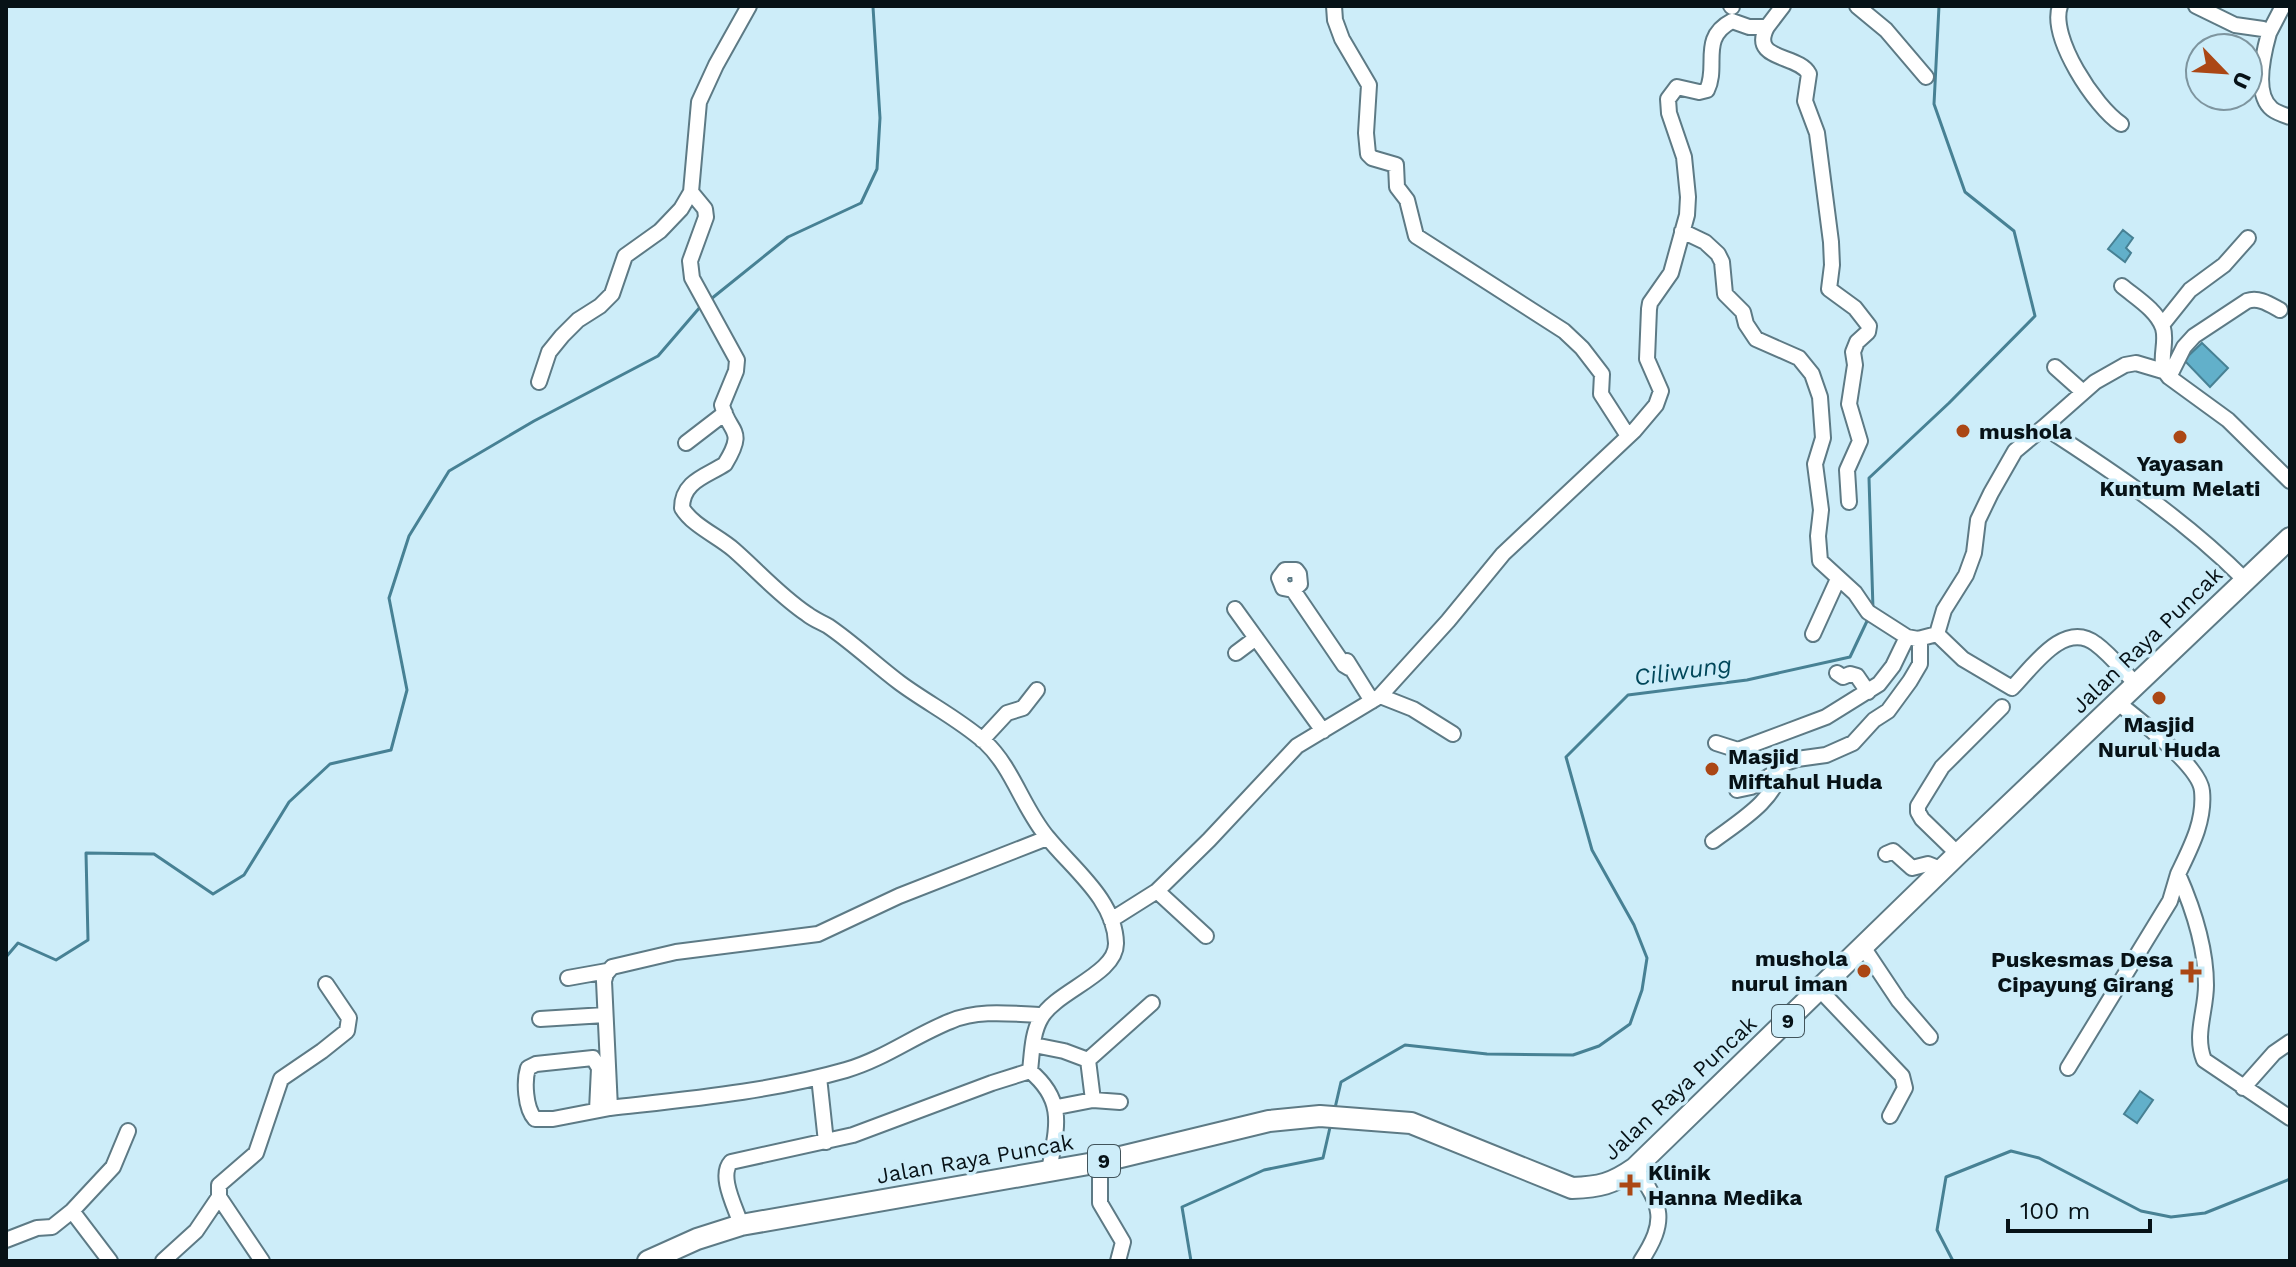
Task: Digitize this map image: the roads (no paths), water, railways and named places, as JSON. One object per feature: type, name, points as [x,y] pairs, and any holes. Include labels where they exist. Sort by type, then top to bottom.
[{"type":"highway","name":"Jalan Raya Puncak","points":[[648,1261],[697,1239],[741,1225],[1100,1162],[1269,1121],[1320,1116],[1411,1123],[1572,1188],[1599,1187],[1620,1178],[1635,1168],[2290,538]]},
{"type":"street","points":[[539,382],[549,352],[562,336],[612,294],[625,256],[660,231],[681,209],[691,192],[699,102],[749,6]]},
{"type":"street","points":[[1334,6],[1342,39],[1369,85],[1368,154],[1396,165],[1397,187],[1407,200],[1416,236],[1574,338],[1602,374],[1601,394],[1628,436]]},
{"type":"street","points":[[1783,6],[1767,27],[1764,42],[1771,54],[1802,65],[1809,74],[1805,101],[1817,133],[1831,242],[1829,289],[1837,298],[1855,308],[1869,326],[1853,352],[1855,365],[1849,404],[1860,441],[1847,470],[1849,502]]},
{"type":"street","points":[[1857,6],[1886,30],[1926,77]]},
{"type":"street","points":[[2060,6],[2058,21],[2083,83],[2107,114],[2121,124]]},
{"type":"street","points":[[2196,6],[2235,25],[2263,29],[2269,33]]},
{"type":"street","points":[[2283,6],[2269,33],[2261,62],[2264,95],[2273,110],[2290,117]]},
{"type":"street","points":[[1111,920],[1157,891],[1288,754],[1304,741],[1376,699],[1448,621],[1503,554],[1628,436],[1656,405],[1661,396],[1647,359],[1649,309],[1654,296],[1671,273],[1687,215],[1684,157],[1669,113],[1668,99],[1677,87],[1699,92],[1707,90],[1712,75],[1712,44],[1732,10],[1757,28],[1767,27]]},
{"type":"street","points":[[691,192],[706,213],[689,264],[691,275],[737,360],[736,371],[723,400],[725,413],[737,435],[724,466],[702,474],[688,488],[682,503],[684,512],[731,548],[806,614],[982,740],[1002,764],[1047,838],[1081,872],[1111,920],[1116,942],[1113,958],[1042,1015],[1030,1071]]},
{"type":"street","points":[[1682,231],[1705,242],[1718,254],[1722,262],[1725,294],[1743,312],[1746,324],[1756,339],[1799,358],[1812,374],[1820,397],[1823,438],[1815,464],[1821,510],[1820,561],[1855,593],[1868,612],[1907,635],[1937,634],[1963,659],[2012,688],[2060,641],[2076,637],[2084,637],[2098,645],[2136,684]]},
{"type":"street","points":[[2162,325],[2190,290],[2224,265],[2248,238]]},
{"type":"street","points":[[2122,286],[2162,325],[2165,345],[2162,361],[2166,374]]},
{"type":"street","points":[[2166,374],[2194,336],[2247,301],[2261,300],[2280,310]]},
{"type":"street","points":[[1937,634],[1944,610],[1966,575],[1974,553],[1978,520],[2015,451],[2095,382],[2131,364],[2152,366],[2166,374],[2228,420],[2290,481]]},
{"type":"street","points":[[2055,367],[2083,392]]},
{"type":"street","points":[[686,443],[725,413]]},
{"type":"street","points":[[2044,427],[2123,477],[2211,545],[2244,579]]},
{"type":"street","points":[[1813,634],[1838,579]]},
{"type":"street","points":[[1295,589],[1349,668],[1376,699],[1413,709],[1453,734]]},
{"type":"street","points":[[1235,609],[1323,731]]},
{"type":"street","points":[[1716,743],[1738,750],[1826,717],[1868,692],[1887,675],[1907,635]]},
{"type":"street","points":[[1737,790],[1751,787],[1778,771],[1783,764],[1826,755],[1853,743],[1874,720],[1888,711],[1920,664],[1907,635]]},
{"type":"street","points":[[1236,653],[1256,638]]},
{"type":"street","points":[[1837,673],[1843,677],[1850,674],[1857,676],[1868,692]]},
{"type":"street","points":[[982,740],[1007,713],[1023,708],[1037,690]]},
{"type":"street","points":[[2068,1068],[2170,901],[2200,821],[2202,789],[2199,781],[2165,741],[2117,702]]},
{"type":"street","points":[[1958,854],[1922,819],[1918,806],[1942,767],[2002,707]]},
{"type":"street","points":[[1713,841],[1766,798],[1779,781],[1783,764]]},
{"type":"street","points":[[568,978],[676,952],[825,932],[912,891],[1047,838]]},
{"type":"street","points":[[1886,854],[1893,851],[1912,868],[1928,864],[1943,870]]},
{"type":"street","points":[[2178,874],[2194,916],[2204,965],[2206,987],[2200,1037],[2204,1060],[2290,1118]]},
{"type":"street","points":[[1157,891],[1206,936]]},
{"type":"street","points":[[1863,947],[1899,1001],[1930,1037]]},
{"type":"street","points":[[604,1109],[604,981],[607,971]]},
{"type":"street","points":[[163,1261],[196,1231],[219,1197],[220,1182],[256,1153],[281,1079],[347,1031],[349,1018],[326,984]]},
{"type":"street","points":[[1820,990],[1904,1080],[1905,1088],[1890,1116]]},
{"type":"street","points":[[1088,1060],[1152,1003]]},
{"type":"street","points":[[604,1109],[599,1068],[593,1058],[536,1064],[528,1068],[529,1112],[535,1119],[553,1119],[604,1109],[758,1090],[819,1077],[872,1060],[960,1018],[981,1014],[1042,1015]]},
{"type":"street","points":[[540,1019],[605,1015]]},
{"type":"street","points":[[2243,1088],[2274,1053],[2290,1042]]},
{"type":"street","points":[[1034,1045],[1088,1060]]},
{"type":"street","points":[[1088,1060],[1093,1100]]},
{"type":"street","points":[[1030,1071],[1044,1085],[1057,1107],[1049,1171]]},
{"type":"street","points":[[741,1225],[727,1179],[726,1168],[729,1164],[868,1130],[1030,1071]]},
{"type":"street","points":[[819,1077],[826,1142]]},
{"type":"street","points":[[1057,1107],[1093,1100],[1120,1102]]},
{"type":"street","points":[[6,1240],[37,1228],[52,1227],[72,1211],[113,1167],[128,1131]]},
{"type":"street","points":[[1100,1162],[1100,1203],[1123,1242],[1118,1261]]},
{"type":"street","points":[[1635,1168],[1652,1191],[1659,1215],[1658,1231],[1641,1261]]},
{"type":"street","points":[[219,1197],[262,1261]]},
{"type":"street","points":[[72,1211],[110,1261]]},
{"type":"water","points":[[2123,230],[2133,238],[2126,248],[2131,253],[2125,262],[2108,249]]},
{"type":"water","points":[[2202,343],[2228,368],[2210,387],[2184,360]]},
{"type":"water","points":[[2140,1091],[2153,1100],[2137,1123],[2124,1114]]},
{"type":"waterway","points":[[711,299],[788,237],[861,203],[877,169],[880,118],[875,6]]},
{"type":"waterway","name":"Ciliwung","points":[[1873,609],[1869,478],[2035,316],[2014,231],[1965,192],[1934,104],[1939,6]]},
{"type":"waterway","points":[[6,957],[18,943],[56,960],[88,940],[86,853],[154,854],[213,894],[244,875],[289,802],[330,764],[391,750],[407,690],[389,598],[409,536],[449,471],[534,421],[658,356],[701,306]]},
{"type":"waterway","name":"Ciliwung","points":[[1335,1108],[1341,1082],[1405,1045],[1487,1054],[1573,1055],[1599,1046],[1630,1024],[1642,990],[1647,958],[1634,925],[1592,850],[1566,757],[1628,695],[1747,680],[1850,657],[1868,619]]},
{"type":"waterway","name":"Ciliwung","points":[[1191,1261],[1182,1207],[1264,1170],[1323,1158],[1331,1123]]},
{"type":"waterway","points":[[1953,1261],[1937,1230],[1946,1177],[2011,1151],[2039,1158],[2141,1211],[2171,1217],[2205,1213],[2290,1179]]},
{"type":"place","name":"mushola","points":[[1963,431]]},
{"type":"place","name":"Yayasan Kuntum Melati","points":[[2180,437]]},
{"type":"place","name":"Masjid Nurul Huda","points":[[2159,698]]},
{"type":"place","name":"Masjid Miftahul Huda","points":[[1712,769]]},
{"type":"place","name":"mushola nurul iman","points":[[1864,971]]},
{"type":"place","name":"Puskesmas Desa Cipayung Girang","points":[[2191,972]]},
{"type":"place","name":"Klinik Hanna Medika","points":[[1630,1185]]}]
